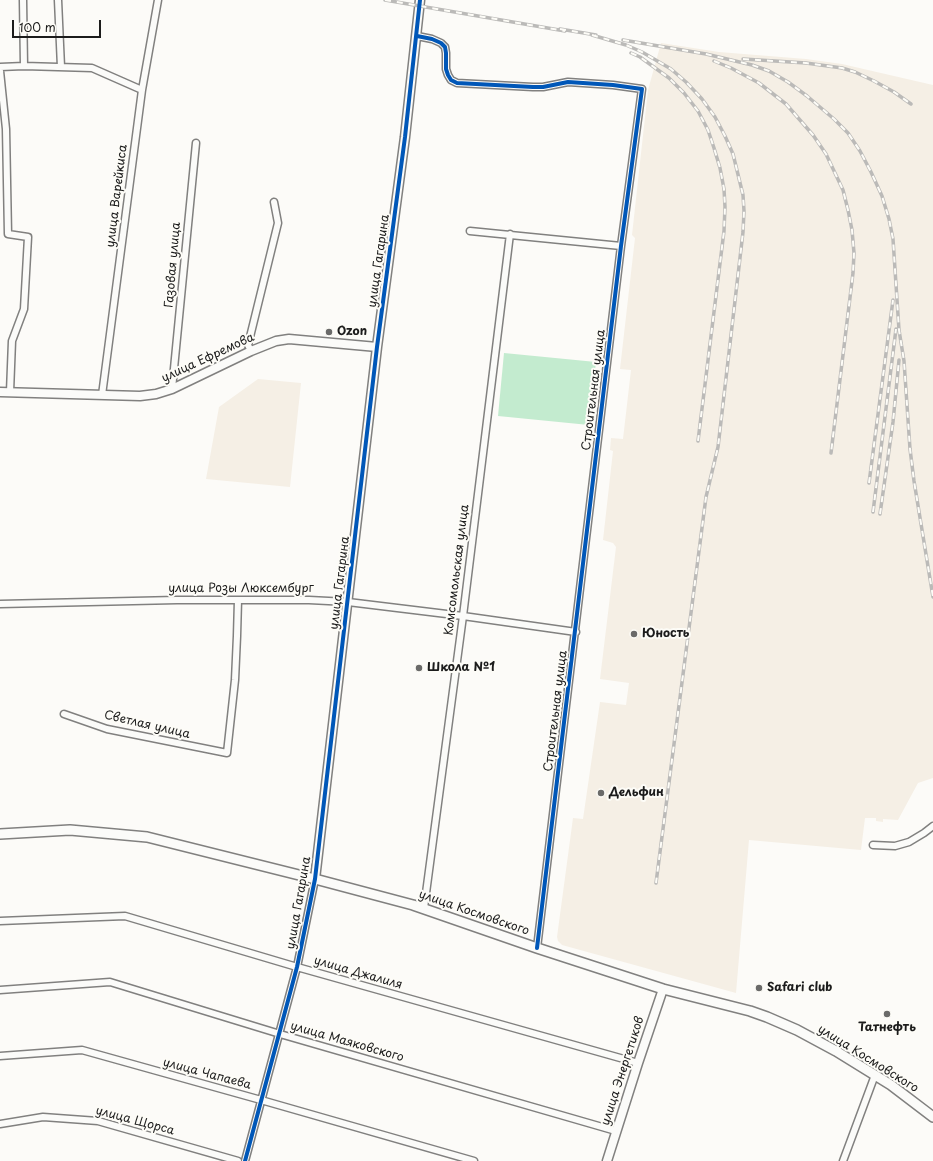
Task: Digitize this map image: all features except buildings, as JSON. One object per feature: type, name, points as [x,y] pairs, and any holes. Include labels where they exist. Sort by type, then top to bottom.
[{"type":"main road","name":"улица Космовского","points":[[0,834],[70,830],[147,837],[424,908],[537,948],[663,989],[750,1011],[767,1017],[798,1030],[836,1051],[891,1085],[933,1117]]},
{"type":"street","points":[[23,0],[24,66]]},
{"type":"street","points":[[58,0],[61,67]]},
{"type":"street","name":"улица Варейкиса","points":[[102,395],[142,90],[158,0]]},
{"type":"street","name":"улица Гагарина","points":[[245,1161],[298,968],[315,879],[377,347],[395,215],[420,0]]},
{"type":"street","name":"Строительная улица","points":[[417,36],[432,39],[441,43],[445,47],[446,69],[451,80],[457,83],[543,87],[568,82],[642,89],[621,246],[537,948]]},
{"type":"street","points":[[0,67],[24,66],[92,68],[142,90]]},
{"type":"street","points":[[0,71],[6,130],[8,234],[28,238],[24,308],[12,341],[10,392]]},
{"type":"street","name":"Газовая улица","points":[[172,389],[196,143]]},
{"type":"street","points":[[251,351],[248,344],[278,223],[274,202]]},
{"type":"street","points":[[470,231],[621,246]]},
{"type":"street","name":"Комсомольская улица","points":[[424,908],[463,616],[510,234]]},
{"type":"street","name":"улица Ефремова","points":[[0,392],[140,396],[156,394],[172,389],[251,351],[276,341],[288,339],[377,347]]},
{"type":"street","name":"Светлая улица","points":[[64,714],[107,729],[227,753],[235,680],[238,600]]},
{"type":"street","name":"улица Розы Люксембург","points":[[0,604],[309,600],[348,602],[576,632]]},
{"type":"street","points":[[873,845],[895,846],[909,842],[933,826]]},
{"type":"street","name":"улица Джалиля","points":[[0,921],[125,916],[298,968],[638,1063]]},
{"type":"street","name":"улица Маяковского","points":[[0,990],[110,982],[280,1034],[616,1131]]},
{"type":"street","name":"улица Энергетиков","points":[[607,1161],[663,989]]},
{"type":"street","name":"улица Чапаева","points":[[0,1056],[82,1050],[474,1161]]},
{"type":"street","points":[[843,1161],[875,1076]]},
{"type":"street","name":"улица Щорса","points":[[0,1124],[43,1116],[98,1121],[238,1161]]},
{"type":"shaded area","points":[[661,43],[719,52],[806,59],[842,64],[933,85],[933,778],[918,783],[898,820],[883,819],[883,822],[876,821],[876,818],[865,818],[861,850],[749,840],[736,993],[562,945],[558,941],[557,937],[573,818],[583,819],[600,702],[626,705],[629,683],[600,679],[616,547],[613,543],[603,540],[613,451],[610,450],[611,438],[623,439],[631,370],[620,369],[635,238],[632,235],[648,90]]},
{"type":"shaded area","points":[[258,379],[301,383],[290,487],[206,479],[219,407]]},
{"type":"green space","points":[[504,353],[596,362],[589,425],[498,416]]},
{"type":"railway","points":[[385,0],[565,31]]},
{"type":"railway","points":[[560,29],[596,35]]},
{"type":"railway","points":[[592,35],[626,45],[642,52],[671,69],[686,82],[702,99],[715,117],[725,136],[733,154],[743,195],[743,232],[718,447],[706,497],[656,883]]},
{"type":"railway","points":[[623,40],[706,54],[752,65],[769,71],[788,82],[807,96],[834,119],[848,133],[860,151],[882,196],[893,239],[899,330],[904,361],[910,449],[933,597]]},
{"type":"railway","points":[[631,53],[640,57],[669,78],[684,93],[698,111],[708,130],[720,168],[724,189],[724,231],[698,441]]},
{"type":"railway","points":[[743,59],[806,63],[842,68],[874,81],[894,92],[911,104]]},
{"type":"railway","points":[[714,61],[759,83],[786,104],[813,135],[826,154],[843,190],[852,230],[854,253],[853,273],[831,453]]},
{"type":"railway","points":[[869,483],[893,300]]},
{"type":"railway","points":[[873,512],[896,329]]},
{"type":"railway","points":[[880,514],[893,422],[899,360]]},
{"type":"cycle path","points":[[245,1161],[297,967],[315,879],[377,347],[405,137],[420,0]]},
{"type":"cycle path","points":[[417,36],[432,39],[441,43],[445,47],[446,69],[451,80],[457,83],[543,87],[568,82],[613,85],[642,89],[621,246],[537,948]]},
{"type":"place","name":"Ozon","points":[[329,332]]},
{"type":"place","name":"Юность","points":[[634,634]]},
{"type":"place","name":"Школа №1","points":[[419,668]]},
{"type":"place","name":"Дельфин","points":[[601,793]]},
{"type":"place","name":"Safari club","points":[[759,988]]},
{"type":"place","name":"Татнефть","points":[[887,1014]]}]
